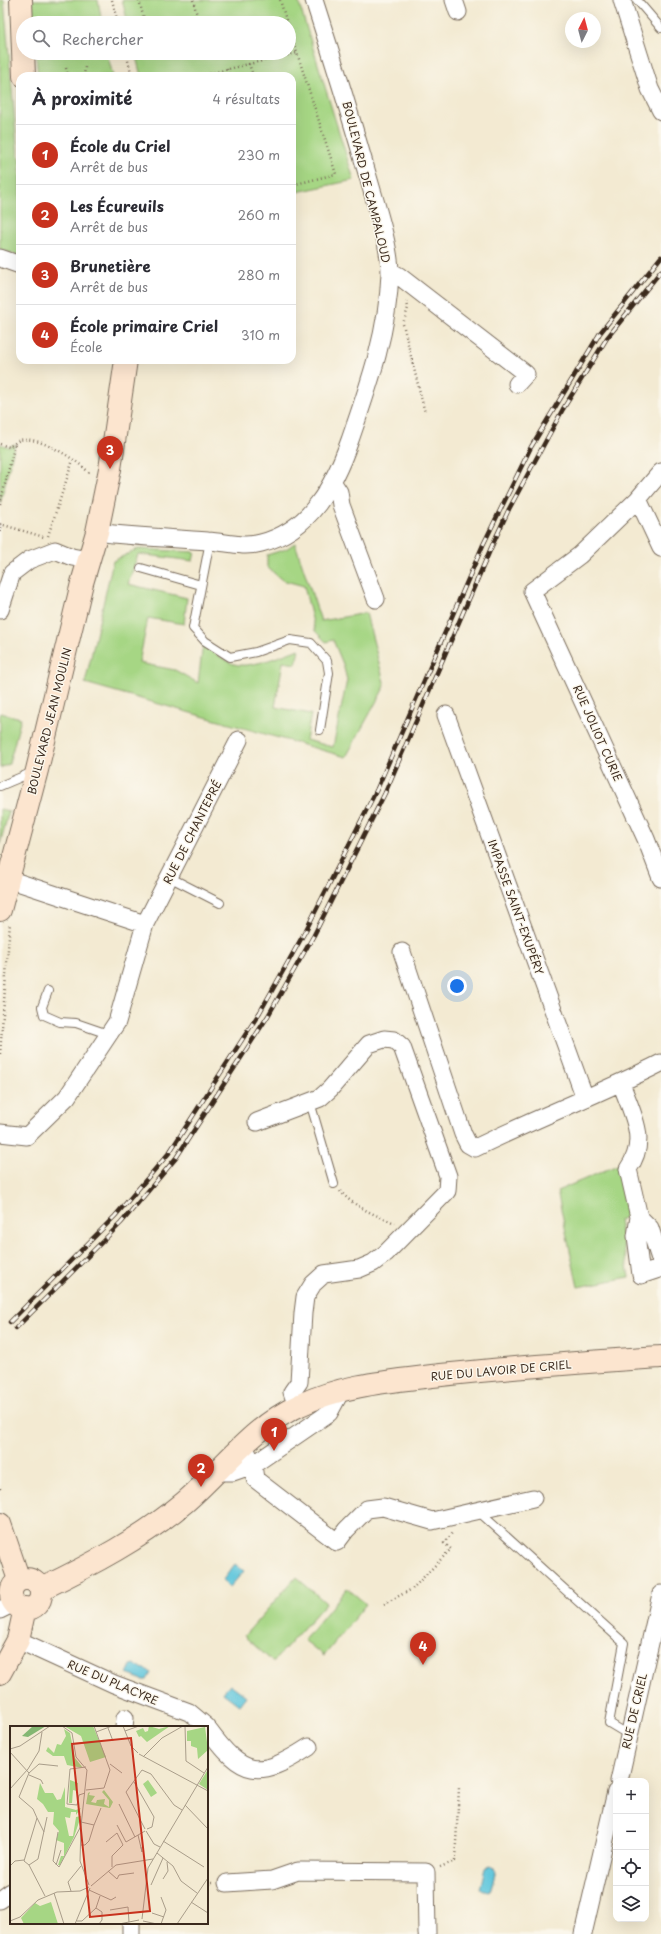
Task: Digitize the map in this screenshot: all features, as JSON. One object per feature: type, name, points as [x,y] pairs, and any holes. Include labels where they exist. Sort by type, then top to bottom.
[{"type":"street","points":[[21,0],[22,16]]},
{"type":"street","name":"BOULEVARD DE CAMPALOUD","points":[[97,532],[144,538],[210,541],[243,546],[260,543],[278,537],[305,519],[333,483],[374,372],[384,329],[390,271],[377,212],[350,112],[314,0]]},
{"type":"street","points":[[622,0],[650,89],[661,111]]},
{"type":"street","points":[[23,60],[24,72]]},
{"type":"street","points":[[0,258],[16,264]]},
{"type":"street","points":[[390,271],[399,276],[526,374],[517,384]]},
{"type":"street","name":"BOULEVARD JEAN MOULIN","points":[[0,910],[37,770],[88,560],[97,532],[110,469],[125,364]]},
{"type":"street","points":[[661,472],[638,500],[661,548]]},
{"type":"street","points":[[333,483],[339,492],[341,505],[376,599]]},
{"type":"street","name":"RUE JOLIOT CURIE","points":[[638,500],[580,556],[532,590],[646,839],[661,878]]},
{"type":"street","points":[[0,610],[12,573],[29,560],[54,550],[72,557],[88,560]]},
{"type":"street","name":"IMPASSE SAINT-EXUPÉRY","points":[[446,715],[585,1098]]},
{"type":"street","name":"RUE DE CHANTEPRÉ","points":[[0,1133],[27,1136],[67,1097],[117,1022],[146,924],[239,740]]},
{"type":"street","points":[[8,880],[146,924]]},
{"type":"street","points":[[402,952],[463,1134],[468,1144],[475,1148],[661,1064]]},
{"type":"street","points":[[257,1122],[320,1098],[330,1089],[369,1044],[384,1039],[394,1040],[402,1047],[448,1176],[447,1191],[386,1253],[373,1263],[359,1269],[324,1274],[313,1284],[305,1297],[299,1382],[292,1392],[294,1398],[300,1405]]},
{"type":"street","points":[[621,1083],[639,1134],[636,1158],[628,1169],[639,1217],[636,1236],[641,1275],[659,1270],[661,1264],[650,1228],[639,1217]]},
{"type":"street","name":"RUE DU LAVOIR DE CRIEL","points":[[41,1589],[140,1536],[185,1502],[217,1472],[243,1444],[274,1420],[300,1405],[342,1389],[391,1381],[513,1367],[661,1357]]},
{"type":"street","points":[[217,1472],[233,1472],[253,1465],[329,1413],[342,1389]]},
{"type":"street","points":[[243,1444],[253,1465],[255,1479],[337,1542],[367,1508],[384,1507],[432,1521],[468,1511],[533,1498]]},
{"type":"street","points":[[0,1524],[19,1580]]},
{"type":"street","points":[[13,1607],[34,1606],[40,1599],[41,1589],[32,1580],[19,1580]]},
{"type":"street","points":[[0,1673],[18,1640],[12,1590],[19,1580]]},
{"type":"street","name":"RUE DE CRIEL","points":[[620,1778],[661,1594]]},
{"type":"street","name":"RUE DU PLACYRE","points":[[18,1640],[114,1684],[189,1712],[206,1726]]},
{"type":"street","name":"RUE DU PLACYRE","points":[[208,1728],[220,1746],[235,1760],[251,1769],[267,1769],[285,1763],[309,1747]]},
{"type":"street","points":[[582,1932],[613,1804]]},
{"type":"street","points":[[227,1882],[272,1880],[298,1870],[426,1872],[428,1897],[427,1934]]},
{"type":"street","points":[[0,1900],[10,1893]]},
{"type":"lane","points":[[637,0],[661,29]]},
{"type":"lane","points":[[210,541],[193,628],[205,641],[230,657],[256,652],[290,640],[312,642],[327,661],[329,673],[320,730]]},
{"type":"lane","points":[[141,568],[201,584]]},
{"type":"lane","points":[[0,786],[37,770]]},
{"type":"lane","points":[[169,877],[220,903]]},
{"type":"lane","points":[[48,991],[42,1007],[44,1015],[60,1022],[76,1023],[108,1034]]},
{"type":"lane","points":[[310,1102],[334,1184]]},
{"type":"lane","points":[[468,1511],[624,1643],[609,1723],[629,1735]]},
{"type":"path","points":[[112,0],[116,16]]},
{"type":"path","points":[[139,0],[143,16]]},
{"type":"path","points":[[193,0],[197,16]]},
{"type":"path","points":[[280,0],[285,16]]},
{"type":"path","points":[[296,50],[336,174],[296,184]]},
{"type":"path","points":[[128,60],[131,72]]},
{"type":"path","points":[[218,72],[266,60]]},
{"type":"path","points":[[249,64],[252,72]]},
{"type":"path","points":[[84,72],[85,67]]},
{"type":"path","points":[[66,68],[67,72]]},
{"type":"path","points":[[406,296],[408,308],[403,324],[425,413]]},
{"type":"path","points":[[0,444],[9,447],[21,440],[41,441],[72,460],[91,474],[90,480]]},
{"type":"path","points":[[0,504],[15,444]]},
{"type":"path","points":[[0,532],[1,524],[47,538],[72,460]]},
{"type":"path","points":[[334,1184],[347,1199],[371,1214],[410,1230]]},
{"type":"path","points":[[384,1604],[412,1589],[451,1549],[444,1543],[461,1523],[468,1511]]},
{"type":"path","points":[[426,1872],[455,1861],[459,1788]]},
{"type":"green space","points":[[0,0],[4,0],[16,134],[16,255],[0,249]]},
{"type":"green space","points":[[30,0],[98,0],[101,16],[31,16]]},
{"type":"green space","points":[[122,0],[298,0],[354,180],[296,192],[296,72],[140,72],[137,60],[296,60],[296,16],[126,16]]},
{"type":"green space","points":[[36,60],[109,60],[112,72],[38,72]]},
{"type":"green space","points":[[0,444],[9,447],[15,444],[0,504]]},
{"type":"green space","points":[[295,543],[321,621],[366,613],[385,686],[346,757],[85,683],[113,561],[138,549],[195,552],[193,561],[138,554],[128,584],[187,598],[184,624],[148,618],[139,663],[175,670],[198,683],[203,644],[224,659],[238,665],[261,662],[299,649],[296,664],[283,662],[275,707],[311,714],[306,740],[333,747],[347,680],[343,664],[333,640],[326,642],[315,631],[304,586],[282,580],[267,567],[267,555],[286,549]]},
{"type":"green space","points":[[0,713],[21,718],[9,764],[0,768]]},
{"type":"green space","points":[[0,809],[9,811],[0,844]]},
{"type":"green space","points":[[620,1164],[631,1215],[619,1220],[629,1277],[578,1287],[557,1191]]},
{"type":"green space","points":[[296,1577],[326,1603],[273,1662],[244,1636]]},
{"type":"green space","points":[[347,1588],[366,1604],[324,1656],[304,1640]]},
{"type":"water","points":[[235,1564],[244,1571],[230,1587],[222,1581]]},
{"type":"water","points":[[135,1664],[151,1673],[147,1680],[127,1674],[131,1665]]},
{"type":"water","points":[[230,1684],[246,1696],[239,1705],[223,1693]]},
{"type":"water","points":[[491,1866],[496,1871],[490,1891],[480,1889],[485,1868]]},
{"type":"railway","points":[[10,1322],[115,1216],[169,1153],[260,1012],[306,930],[377,789],[483,545],[531,447],[600,333],[661,257]]},
{"type":"railway","points":[[16,1328],[121,1223],[176,1158],[268,1016],[314,935],[385,793],[509,509],[563,409],[607,338],[661,271]]},
{"type":"place","name":"Brunetière","points":[[110,469]]},
{"type":"place","name":"École du Criel","points":[[274,1451]]},
{"type":"place","name":"Les Écureuils","points":[[201,1487]]},
{"type":"place","name":"École primaire Criel","points":[[423,1665]]}]
